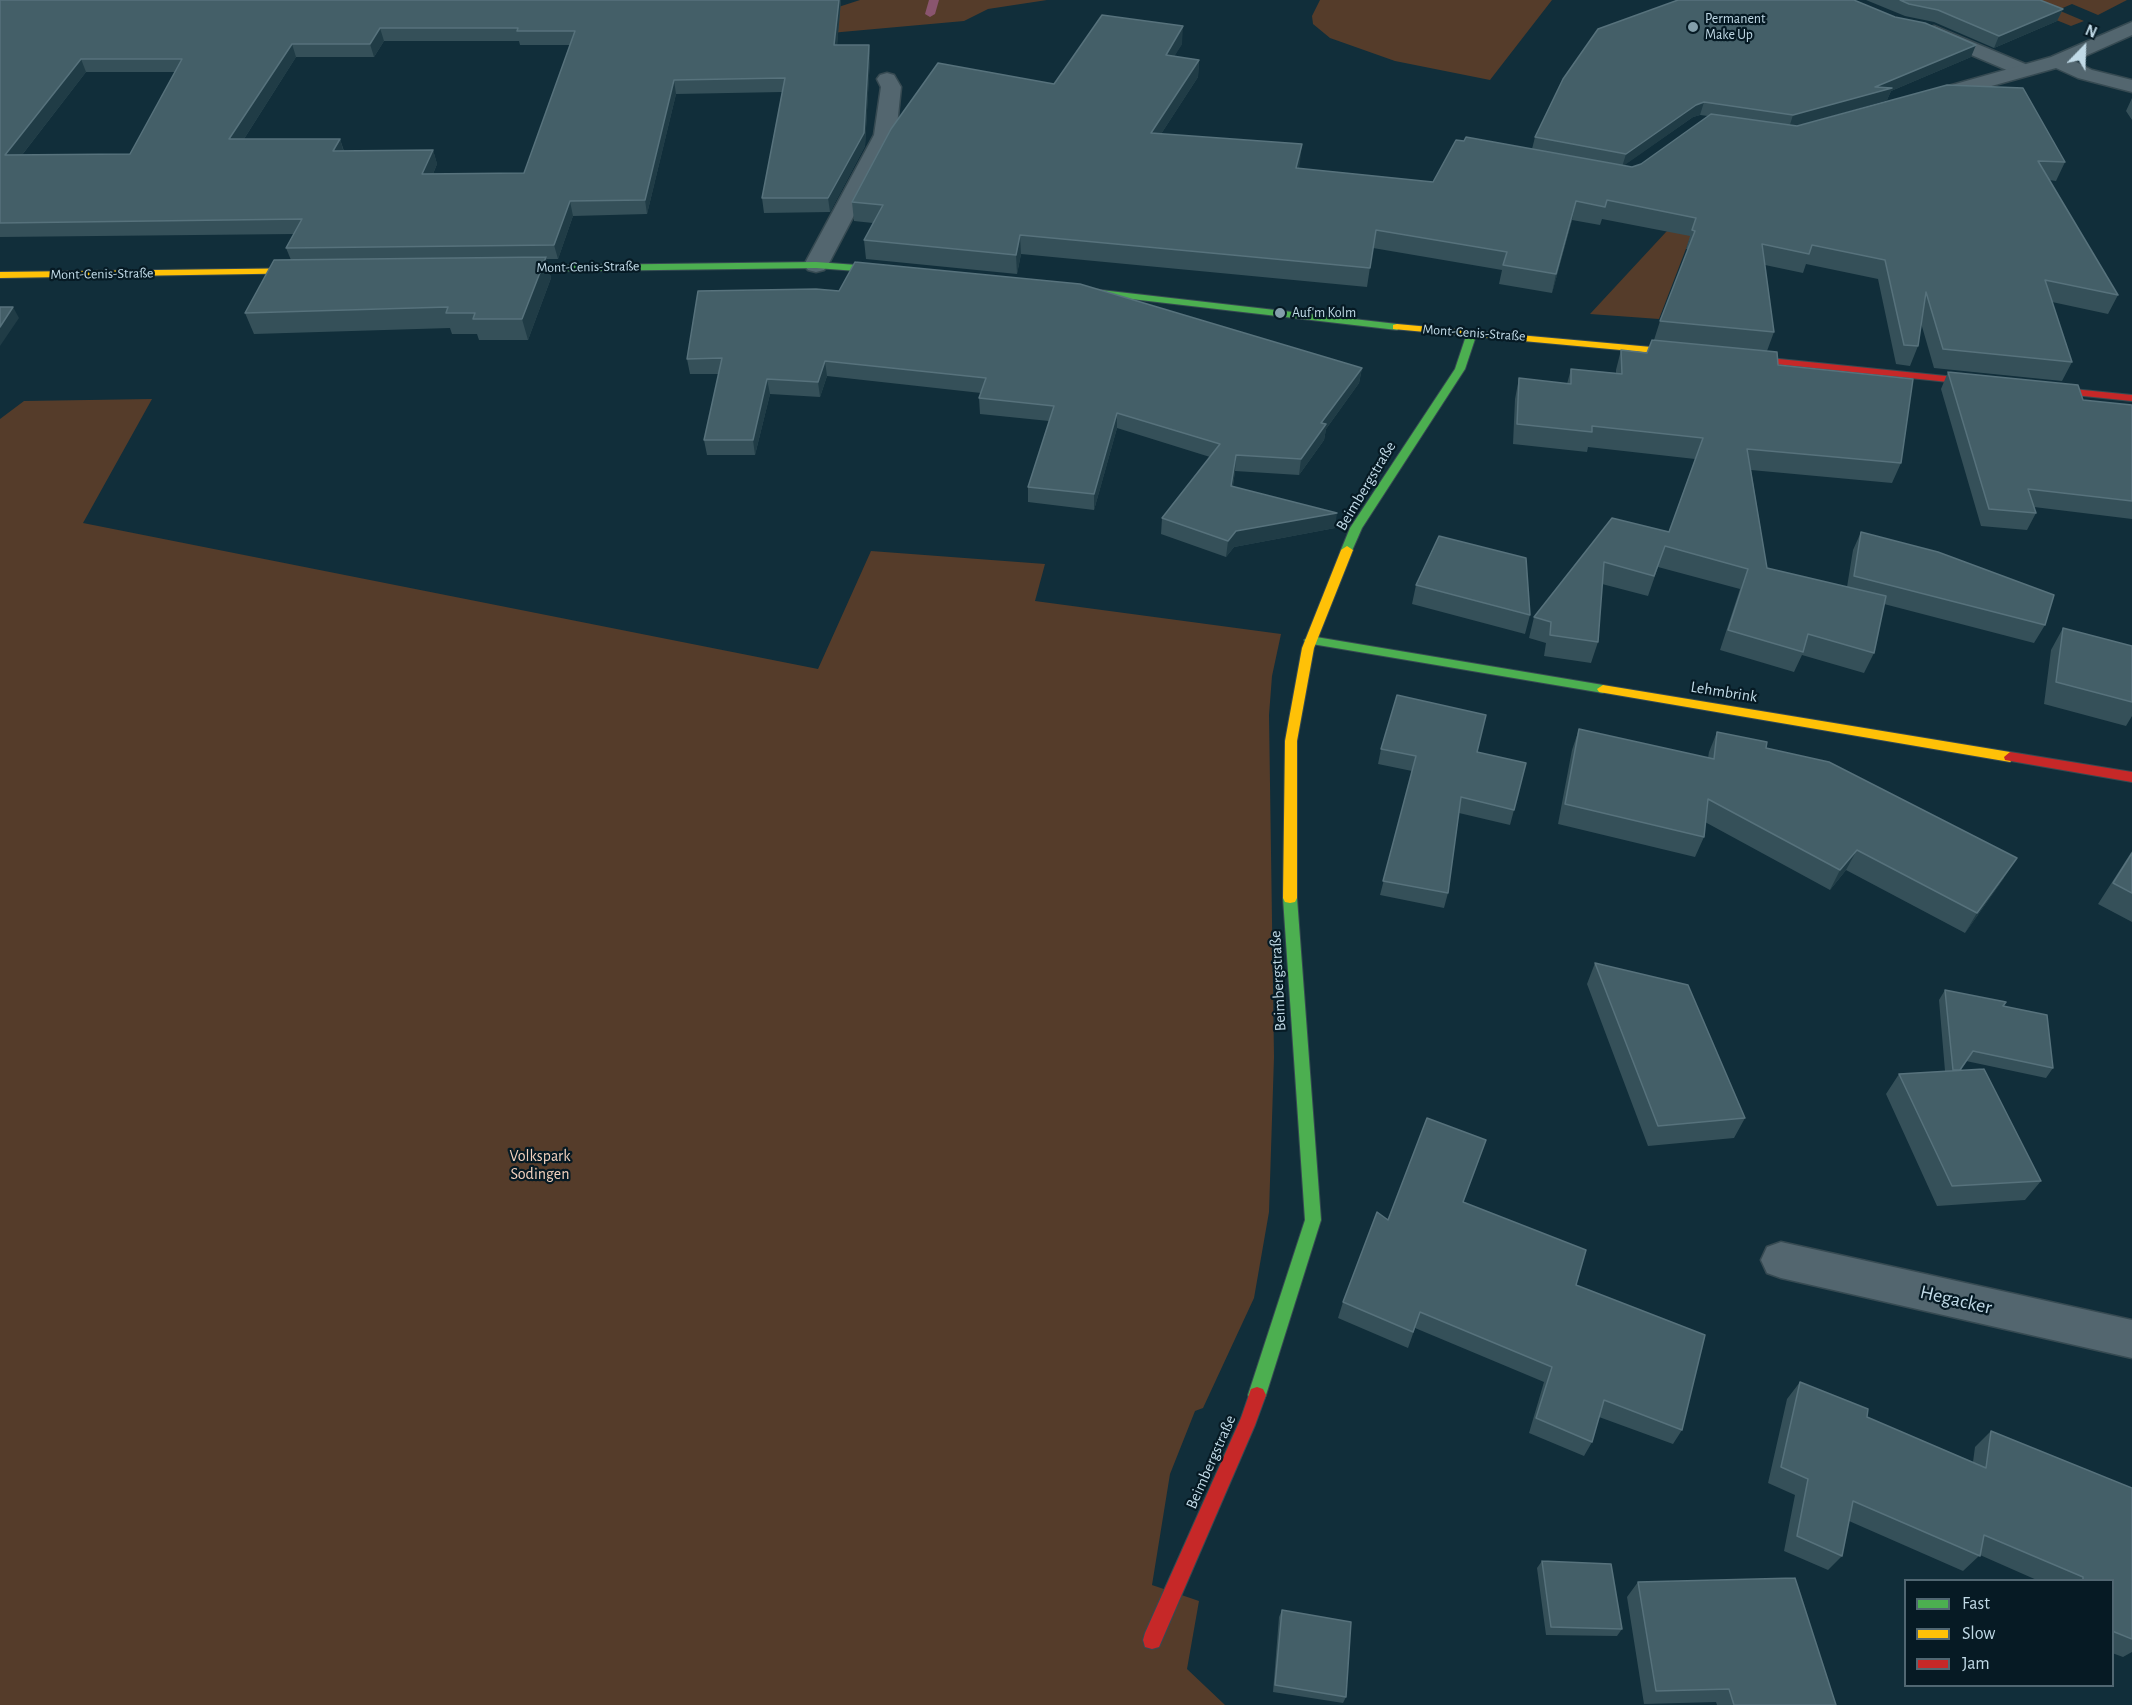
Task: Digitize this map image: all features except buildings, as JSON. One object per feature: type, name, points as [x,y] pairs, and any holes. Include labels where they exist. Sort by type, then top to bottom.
[{"type":"street","points":[[1917,26],[2023,70]]},
{"type":"street","points":[[1903,105],[2058,61],[2132,28]]},
{"type":"street","points":[[2058,61],[2085,74],[2132,86]]},
{"type":"street","points":[[816,265],[885,135],[891,87],[887,79]]},
{"type":"street","name":"Mont-Cenis-Straße","points":[[486,269],[816,265],[911,272]]},
{"type":"street","name":"Mont-Cenis-Straße","points":[[0,275],[332,271]]},
{"type":"street","name":"Mont-Cenis-Straße","points":[[1052,287],[1220,305],[1377,326],[1570,341],[2132,398]]},
{"type":"street","name":"Beimbergstraße","points":[[1152,1640],[1249,1419],[1313,1220],[1288,873],[1291,741],[1310,640],[1356,528],[1460,369],[1472,333]]},
{"type":"street","name":"Lehmbrink","points":[[1310,640],[2132,777]]},
{"type":"street","name":"Hegacker","points":[[1781,1260],[2132,1340]]},
{"type":"green space","points":[[860,0],[1047,0],[988,9],[964,21],[730,42]]},
{"type":"green space","points":[[1320,0],[1552,0],[1490,80],[1395,61],[1330,38],[1313,24],[1312,16]]},
{"type":"green space","points":[[2007,0],[2127,0],[2098,15],[2072,4],[2058,10],[2084,21],[2071,26]]},
{"type":"green space","points":[[1707,194],[1659,319],[1590,314],[1666,232]]},
{"type":"green space","name":"Volkspark Sodingen","points":[[152,399],[83,523],[818,669],[871,551],[1045,564],[1035,601],[1281,634],[1272,676],[1269,715],[1274,1057],[1269,1212],[1254,1298],[1203,1408],[1195,1411],[1170,1474],[1152,1585],[1199,1601],[1187,1669],[1225,1705],[0,1705],[0,419],[24,401]]},
{"type":"waterway","points":[[930,14],[934,0]]},
{"type":"traffic: fast","points":[[503,269],[816,265],[898,271]]},
{"type":"traffic: fast","points":[[1066,289],[1397,327]]},
{"type":"traffic: fast","points":[[1347,550],[1356,528],[1460,369],[1472,333]]},
{"type":"traffic: fast","points":[[1310,640],[1603,689]]},
{"type":"traffic: fast","points":[[1257,1395],[1313,1220],[1290,898]]},
{"type":"traffic: slow","points":[[0,275],[313,271]]},
{"type":"traffic: slow","points":[[1397,327],[1740,358]]},
{"type":"traffic: slow","points":[[1290,898],[1291,741],[1308,648],[1347,550]]},
{"type":"traffic: slow","points":[[1603,689],[2010,757]]},
{"type":"traffic: jam","points":[[1740,358],[2132,398]]},
{"type":"traffic: jam","points":[[2010,757],[2132,777]]},
{"type":"traffic: jam","points":[[1152,1640],[1249,1419],[1257,1395]]},
{"type":"place","name":"Permanent Make Up","points":[[1693,27]]},
{"type":"place","name":"Auf'm Kolm","points":[[1280,313]]}]
